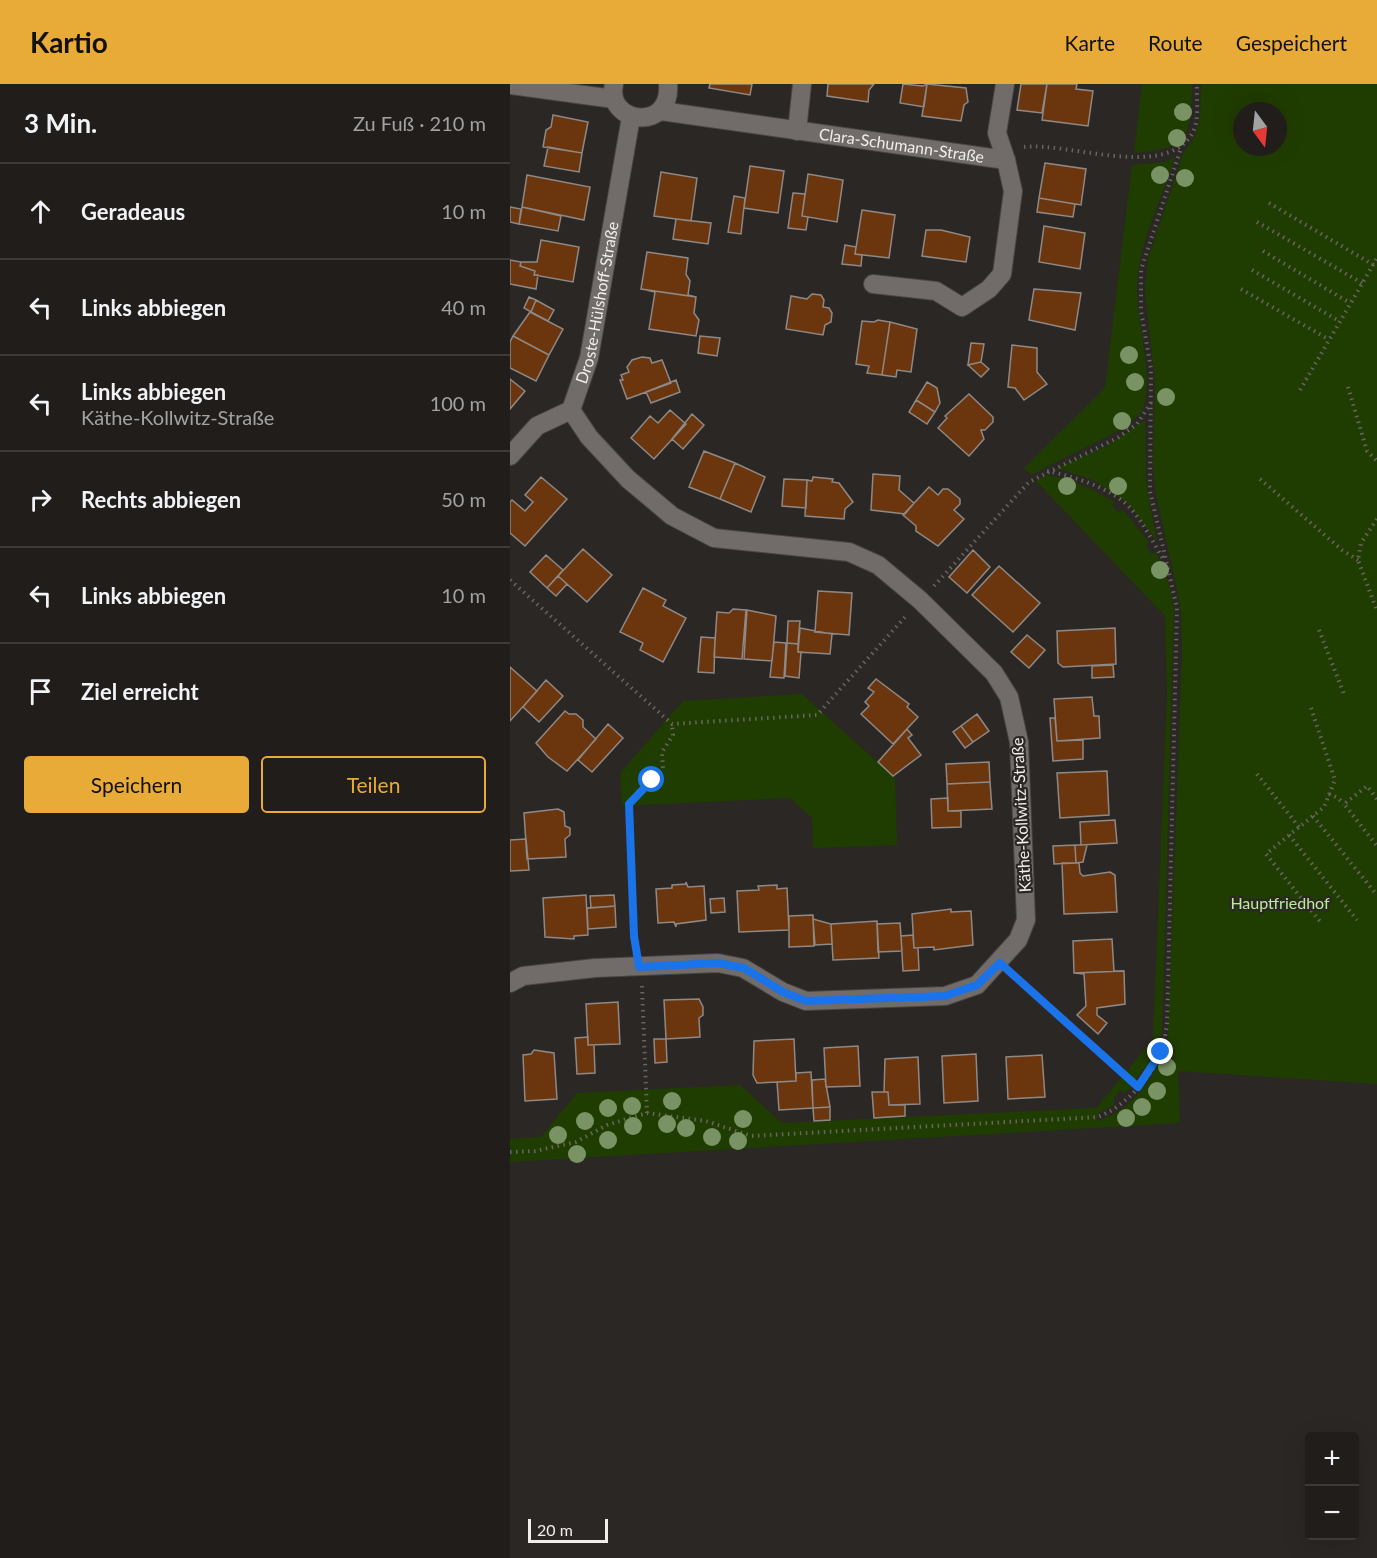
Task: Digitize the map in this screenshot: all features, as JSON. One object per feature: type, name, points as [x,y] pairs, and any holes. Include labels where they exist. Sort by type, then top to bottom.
[{"type":"street","points":[[510,85],[614,91],[623,112],[631,117],[645,118],[661,111],[666,103],[668,84]]},
{"type":"street","name":"Clara-Schumann-Straße","points":[[797,131],[802,84]]},
{"type":"street","name":"Clara-Schumann-Straße","points":[[873,284],[936,291],[962,307],[988,290],[1002,274],[1013,191],[997,133],[1005,84]]},
{"type":"street","name":"Clara-Schumann-Straße","points":[[661,111],[1006,160]]},
{"type":"street","name":"Droste-Hülshoff-Straße","points":[[571,410],[590,358],[631,117]]},
{"type":"street","points":[[510,456],[537,426],[571,410]]},
{"type":"street","name":"Käthe-Kollwitz-Straße","points":[[510,983],[523,976],[595,968],[718,963],[744,968],[783,992],[806,1001],[945,996],[977,985],[1000,963],[1018,940],[1026,920],[1019,742],[1009,697],[994,673],[920,600],[878,565],[849,552],[714,538],[672,516],[628,479],[589,436],[571,410]]},
{"type":"path","points":[[510,1152],[535,1151],[576,1143],[607,1125],[647,1113],[706,1121],[751,1136],[1098,1118],[1121,1104],[1138,1087],[1161,1052],[1167,1024],[1177,608],[1150,490],[1151,369],[1142,311],[1141,270],[1181,148],[1193,133],[1197,84]]},
{"type":"path","points":[[1006,160],[1023,147],[1038,146],[1137,157],[1158,156],[1181,148]]},
{"type":"path","points":[[1269,203],[1375,265]]},
{"type":"path","points":[[1257,222],[1362,283]]},
{"type":"path","points":[[1263,250],[1350,303]]},
{"type":"path","points":[[1300,390],[1377,258]]},
{"type":"path","points":[[1252,270],[1339,321]]},
{"type":"path","points":[[1241,289],[1328,339]]},
{"type":"path","points":[[1348,387],[1367,451],[1377,461]]},
{"type":"path","points":[[672,724],[817,715],[1029,482],[1046,471],[1119,437],[1137,424],[1151,402]]},
{"type":"path","points":[[1046,471],[1073,476],[1096,486],[1130,507],[1166,563]]},
{"type":"path","points":[[1260,479],[1342,550],[1358,560]]},
{"type":"path","points":[[1377,519],[1360,543],[1358,560],[1377,611]]},
{"type":"path","points":[[510,580],[672,724],[673,735],[662,752],[663,770],[629,804],[634,936],[644,1014],[647,1113]]},
{"type":"path","points":[[1319,630],[1344,694]]},
{"type":"path","points":[[1311,708],[1335,780],[1324,807],[1266,854],[1322,924]]},
{"type":"path","points":[[1257,774],[1299,827]]},
{"type":"path","points":[[1344,804],[1367,786],[1377,799]]},
{"type":"path","points":[[1329,794],[1344,804],[1377,846]]},
{"type":"path","points":[[1313,816],[1376,894]]},
{"type":"path","points":[[1289,835],[1357,920]]},
{"type":"path","points":[[1000,963],[1138,1087]]},
{"type":"green space","points":[[1142,84],[1192,84],[1190,116],[1188,128],[1176,143],[1166,148],[1134,153]]},
{"type":"green space","name":"Hauptfriedhof","points":[[1201,84],[1377,84],[1377,1084],[1178,1071],[1180,1123],[510,1162],[510,1139],[541,1137],[577,1093],[740,1085],[782,1123],[1096,1108],[1122,1077],[1132,1086],[1125,1093],[1121,1090],[1114,1098],[1114,1105],[1097,1114],[1097,1121],[1122,1109],[1142,1090],[1150,1078],[1168,1041],[1182,656],[1181,614],[1177,589],[1155,490],[1153,463],[1155,382],[1145,292],[1148,259],[1184,151],[1195,136],[1200,111]]},
{"type":"green space","points":[[1175,157],[1147,236],[1139,268],[1137,300],[1147,381],[1142,412],[1124,428],[1031,475],[1024,468],[1105,388],[1132,165],[1164,162]]},
{"type":"green space","points":[[1145,420],[1146,483],[1157,541],[1128,503],[1093,480],[1057,468],[1107,446]]},
{"type":"green space","points":[[1046,475],[1082,485],[1115,502],[1112,505],[1118,512],[1123,510],[1149,542],[1146,545],[1151,554],[1156,552],[1170,588],[1174,607],[1162,1032],[1152,1058],[1135,1080],[1126,1072],[1153,1039],[1167,695],[1165,616],[1036,481]]},
{"type":"green space","points":[[802,694],[895,778],[897,845],[813,848],[812,818],[790,798],[622,806],[620,773],[683,701]]},
{"type":"building","points":[[710,84],[752,84],[750,95],[709,88]]},
{"type":"building","points":[[828,84],[874,84],[869,90],[868,102],[827,96]]},
{"type":"building","points":[[903,84],[923,86],[927,84],[924,107],[900,103]]},
{"type":"building","points":[[927,84],[966,88],[968,102],[964,105],[961,121],[922,116]]},
{"type":"building","points":[[1021,84],[1047,84],[1042,113],[1017,110]]},
{"type":"building","points":[[1047,84],[1077,84],[1076,89],[1093,91],[1088,126],[1042,120]]},
{"type":"building","points":[[553,115],[588,122],[582,153],[543,147],[546,130],[551,127]]},
{"type":"building","points":[[548,147],[582,153],[579,172],[544,166]]},
{"type":"building","points":[[1045,163],[1086,169],[1081,205],[1039,198]]},
{"type":"building","points":[[750,166],[784,171],[778,213],[744,208]]},
{"type":"building","points":[[661,172],[697,178],[691,221],[654,216]]},
{"type":"building","points":[[808,174],[843,180],[837,222],[802,216]]},
{"type":"building","points":[[527,175],[590,187],[584,220],[522,207]]},
{"type":"building","points":[[793,193],[805,194],[802,216],[808,217],[806,230],[788,228]]},
{"type":"building","points":[[734,196],[745,198],[741,234],[728,232]]},
{"type":"building","points":[[1039,198],[1075,204],[1073,217],[1037,212]]},
{"type":"building","points":[[510,207],[521,209],[519,224],[510,222]]},
{"type":"building","points":[[522,207],[561,216],[558,231],[519,224]]},
{"type":"building","points":[[862,210],[895,215],[889,258],[855,254]]},
{"type":"building","points":[[676,219],[711,223],[708,244],[673,239]]},
{"type":"building","points":[[1044,226],[1085,233],[1080,269],[1039,262]]},
{"type":"building","points":[[926,230],[941,230],[970,237],[966,262],[922,256]]},
{"type":"building","points":[[541,240],[579,247],[573,282],[534,275],[535,271],[520,266],[521,262],[537,262]]},
{"type":"building","points":[[845,245],[856,247],[855,254],[862,255],[861,266],[842,264]]},
{"type":"building","points":[[647,252],[688,258],[686,274],[690,281],[688,295],[696,297],[641,289]]},
{"type":"building","points":[[510,260],[521,262],[520,266],[535,271],[534,275],[538,275],[536,289],[510,284]]},
{"type":"building","points":[[641,289],[696,297],[694,313],[699,320],[696,336],[649,329],[655,292]]},
{"type":"building","points":[[1034,289],[1081,293],[1075,330],[1029,320]]},
{"type":"building","points":[[812,294],[821,295],[824,300],[823,307],[829,308],[832,313],[831,322],[825,325],[823,335],[786,329],[791,296],[807,299]]},
{"type":"building","points":[[529,297],[536,300],[531,312],[524,308]]},
{"type":"building","points":[[536,300],[554,310],[548,321],[531,312]]},
{"type":"building","points":[[530,312],[563,329],[549,355],[513,336]]},
{"type":"building","points":[[862,321],[890,322],[882,375],[867,373],[869,366],[856,364]]},
{"type":"building","points":[[890,322],[917,329],[911,372],[897,370],[896,377],[882,375]]},
{"type":"building","points":[[513,336],[549,355],[536,381],[510,368],[510,342]]},
{"type":"building","points":[[700,336],[720,338],[717,356],[698,353]]},
{"type":"building","points":[[971,343],[984,344],[981,362],[968,365]]},
{"type":"building","points":[[1012,345],[1037,348],[1037,372],[1047,384],[1024,400],[1015,388],[1008,387]]},
{"type":"building","points":[[642,357],[650,358],[652,363],[662,360],[671,383],[627,399],[620,380],[623,380],[621,375],[629,372],[627,367],[632,360]]},
{"type":"building","points":[[981,362],[989,369],[981,377],[968,365]]},
{"type":"building","points":[[510,379],[525,391],[510,409]]},
{"type":"building","points":[[676,380],[680,392],[651,403],[646,392]]},
{"type":"building","points":[[927,382],[937,388],[940,403],[935,412],[916,400]]},
{"type":"building","points":[[969,394],[993,417],[993,422],[985,430],[981,430],[984,439],[969,456],[938,428],[947,418],[945,416]]},
{"type":"building","points":[[916,400],[935,412],[927,424],[909,412]]},
{"type":"building","points":[[670,410],[686,424],[654,459],[631,438],[650,416],[658,423]]},
{"type":"building","points":[[692,414],[704,425],[683,449],[672,439]]},
{"type":"building","points":[[704,451],[735,463],[720,499],[689,487]]},
{"type":"building","points":[[735,463],[765,477],[751,512],[720,499]]},
{"type":"building","points":[[873,474],[900,476],[899,490],[914,503],[905,514],[871,510]]},
{"type":"building","points":[[541,477],[567,499],[525,546],[510,533],[510,502],[512,500],[525,511],[533,502],[525,495]]},
{"type":"building","points":[[813,477],[833,479],[832,482],[839,483],[853,502],[845,509],[844,519],[805,516],[807,480],[812,481]]},
{"type":"building","points":[[784,479],[807,480],[806,508],[782,506]]},
{"type":"building","points":[[929,487],[938,495],[943,489],[948,489],[960,499],[960,504],[954,510],[964,519],[938,546],[916,531],[916,526],[903,515]]},
{"type":"building","points":[[583,549],[612,575],[587,602],[558,576]]},
{"type":"building","points":[[973,550],[990,567],[967,593],[949,577]]},
{"type":"building","points":[[546,555],[563,570],[547,588],[530,572]]},
{"type":"building","points":[[999,566],[1040,603],[1013,632],[972,595]]},
{"type":"building","points":[[558,576],[567,584],[556,596],[547,588]]},
{"type":"building","points":[[643,588],[666,600],[663,606],[686,618],[663,662],[640,650],[643,643],[620,632]]},
{"type":"building","points":[[818,591],[852,593],[849,635],[815,632]]},
{"type":"building","points":[[733,609],[746,610],[742,659],[714,657],[717,612],[729,613]]},
{"type":"building","points":[[747,610],[776,616],[772,661],[744,659]]},
{"type":"building","points":[[788,621],[800,621],[798,644],[787,643]]},
{"type":"building","points":[[800,628],[832,634],[830,654],[798,652]]},
{"type":"building","points":[[1115,628],[1116,664],[1063,667],[1058,663],[1057,631]]},
{"type":"building","points":[[1027,635],[1045,650],[1029,668],[1011,652]]},
{"type":"building","points":[[701,637],[715,638],[714,673],[698,672]]},
{"type":"building","points":[[774,642],[786,643],[784,678],[770,677]]},
{"type":"building","points":[[787,643],[798,644],[798,652],[801,652],[799,678],[785,676]]},
{"type":"building","points":[[1113,665],[1114,677],[1092,678],[1092,666]]},
{"type":"building","points":[[510,667],[537,691],[510,721]]},
{"type":"building","points":[[876,679],[909,704],[907,707],[918,717],[893,744],[861,714],[869,706],[865,702],[874,692],[868,688]]},
{"type":"building","points":[[546,680],[563,696],[539,722],[523,707]]},
{"type":"building","points":[[1092,697],[1094,716],[1099,716],[1100,738],[1057,741],[1054,699]]},
{"type":"building","points":[[565,711],[569,714],[576,714],[583,720],[583,727],[596,739],[567,771],[548,757],[536,743]]},
{"type":"building","points":[[977,714],[989,731],[973,742],[961,726]]},
{"type":"building","points":[[1050,718],[1055,718],[1057,741],[1083,740],[1083,759],[1053,761]]},
{"type":"building","points":[[608,724],[623,738],[592,772],[578,760]]},
{"type":"building","points":[[961,726],[973,742],[965,748],[953,732]]},
{"type":"building","points":[[907,729],[912,735],[908,738],[921,755],[893,776],[878,762]]},
{"type":"building","points":[[989,762],[990,782],[947,784],[946,764]]},
{"type":"building","points":[[1107,771],[1109,815],[1060,818],[1057,773]]},
{"type":"building","points":[[990,782],[992,809],[948,811],[947,784]]},
{"type":"building","points":[[948,798],[948,811],[961,811],[961,827],[932,828],[931,799]]},
{"type":"building","points":[[558,809],[564,812],[565,826],[570,828],[570,835],[565,839],[566,857],[527,859],[524,813]]},
{"type":"building","points":[[1115,820],[1117,843],[1081,845],[1080,822]]},
{"type":"building","points":[[526,839],[529,870],[510,871],[510,840]]},
{"type":"building","points":[[1075,845],[1076,863],[1054,864],[1053,846]]},
{"type":"building","points":[[1075,845],[1087,845],[1083,862],[1076,863]]},
{"type":"building","points":[[1062,863],[1079,863],[1080,873],[1083,876],[1110,872],[1115,875],[1117,912],[1064,914]]},
{"type":"building","points":[[686,882],[688,887],[704,886],[706,920],[676,924],[676,927],[674,922],[658,923],[656,889],[672,888],[672,885],[686,884]]},
{"type":"building","points":[[777,885],[777,889],[787,888],[789,930],[739,932],[737,891],[759,890],[758,886]]},
{"type":"building","points":[[586,895],[588,935],[574,936],[574,939],[545,937],[543,898]]},
{"type":"building","points":[[614,895],[615,906],[591,908],[590,896]]},
{"type":"building","points":[[724,898],[725,912],[711,913],[710,899]]},
{"type":"building","points":[[615,906],[616,927],[588,929],[587,908]]},
{"type":"building","points":[[951,909],[951,912],[971,911],[973,945],[934,950],[934,947],[914,948],[912,914]]},
{"type":"building","points":[[813,915],[814,946],[789,947],[789,916]]},
{"type":"building","points":[[813,919],[831,924],[832,944],[815,945]]},
{"type":"building","points":[[877,921],[879,958],[833,960],[831,924]]},
{"type":"building","points":[[900,923],[902,951],[878,952],[877,924]]},
{"type":"building","points":[[913,935],[914,948],[918,948],[919,970],[903,971],[901,936]]},
{"type":"building","points":[[1112,939],[1114,971],[1124,971],[1074,973],[1073,941]]},
{"type":"building","points":[[1124,971],[1125,1004],[1097,1008],[1097,1015],[1107,1023],[1098,1034],[1077,1015],[1086,1006],[1084,974],[1074,973]]},
{"type":"building","points":[[699,999],[703,1007],[703,1015],[699,1018],[700,1037],[666,1039],[664,1000]]},
{"type":"building","points":[[618,1002],[620,1044],[588,1045],[586,1004]]},
{"type":"building","points":[[588,1037],[588,1045],[594,1045],[595,1073],[577,1074],[575,1038]]},
{"type":"building","points":[[654,1039],[666,1039],[667,1062],[655,1063]]},
{"type":"building","points":[[794,1039],[796,1081],[757,1083],[753,1075],[754,1041]]},
{"type":"building","points":[[858,1046],[860,1086],[826,1087],[824,1048]]},
{"type":"building","points":[[534,1050],[554,1053],[557,1099],[525,1101],[523,1055],[531,1054]]},
{"type":"building","points":[[976,1054],[978,1101],[944,1103],[942,1056]]},
{"type":"building","points":[[1042,1055],[1045,1097],[1008,1099],[1006,1057]]},
{"type":"building","points":[[918,1057],[920,1104],[889,1105],[888,1092],[884,1092],[885,1059]]},
{"type":"building","points":[[811,1072],[813,1108],[779,1110],[777,1082],[796,1081],[796,1073]]},
{"type":"building","points":[[825,1079],[830,1107],[813,1108],[812,1080]]},
{"type":"building","points":[[872,1092],[888,1092],[889,1105],[905,1105],[905,1116],[874,1118]]},
{"type":"building","points":[[830,1107],[830,1120],[814,1121],[813,1108]]},
{"type":"route","points":[[652,780],[629,804],[634,936],[639,967],[718,963],[744,968],[783,992],[806,1001],[945,996],[977,985],[1000,963],[1138,1087],[1161,1052]]}]
